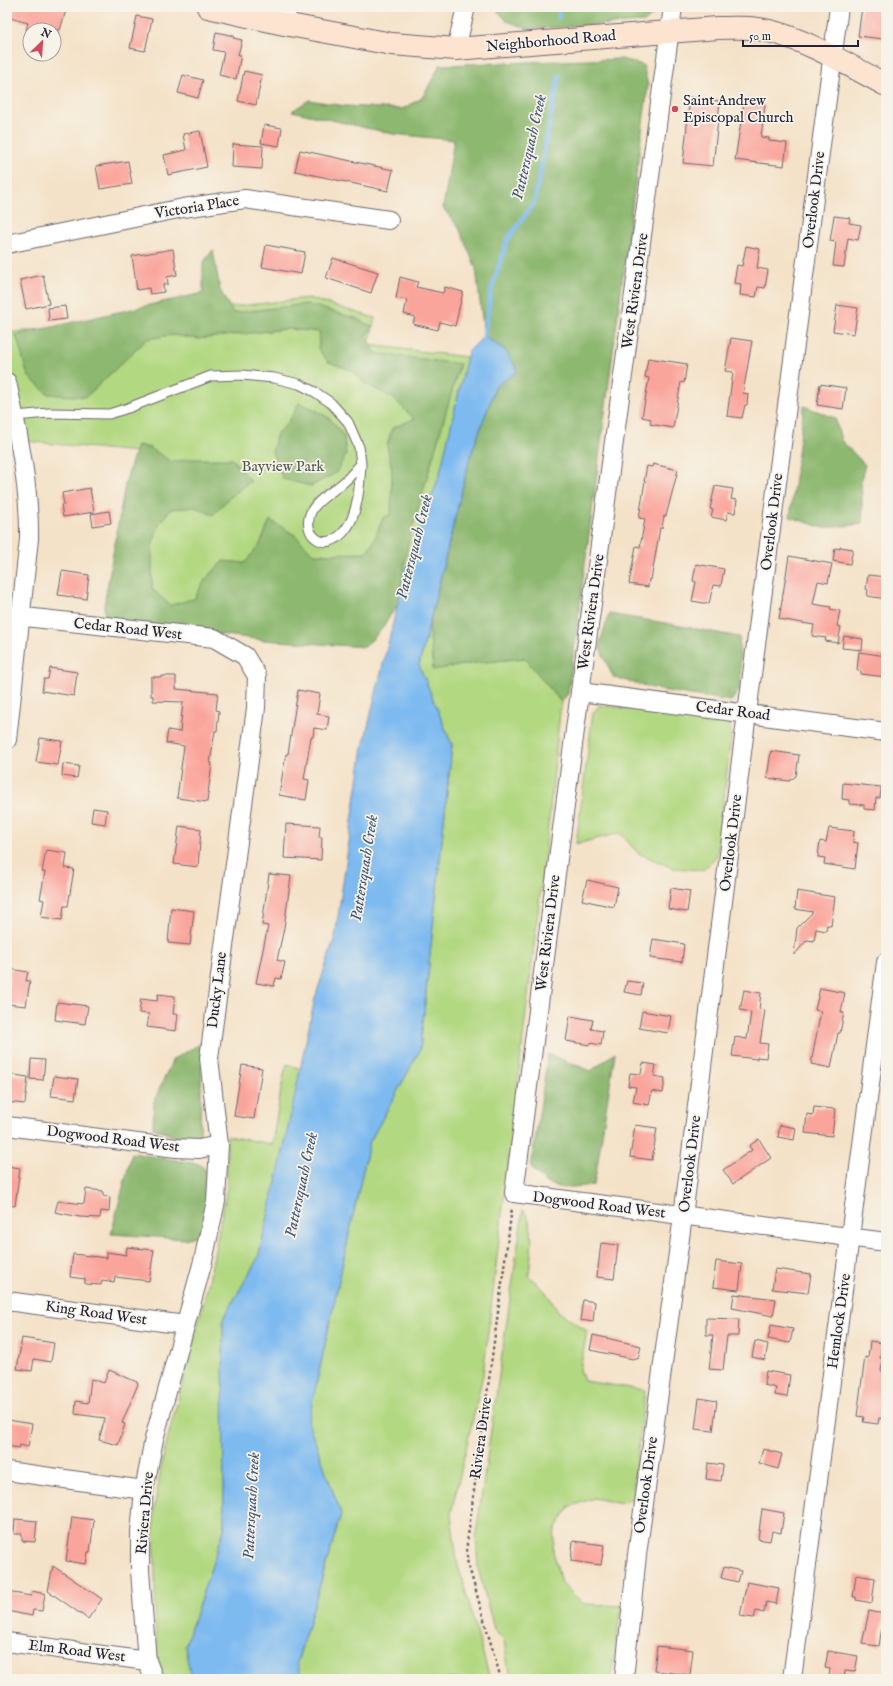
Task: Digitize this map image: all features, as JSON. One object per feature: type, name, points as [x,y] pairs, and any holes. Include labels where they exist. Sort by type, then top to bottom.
[{"type":"street","name":"Neighborhood Road","points":[[208,7],[286,15],[392,44],[456,49],[670,31],[718,28],[758,28],[785,36],[833,57],[886,85]]},
{"type":"street","points":[[456,49],[466,7]]},
{"type":"street","name":"West Riviera Drive","points":[[514,1193],[673,7]]},
{"type":"street","name":"Overlook Drive","points":[[624,1679],[637,1555],[683,1216],[839,7]]},
{"type":"street","name":"Victoria Place","points":[[7,244],[214,202],[245,200],[389,220]]},
{"type":"street","points":[[7,382],[15,416],[29,512],[29,540],[14,616],[7,740]]},
{"type":"street","name":"Cedar Road West","points":[[14,616],[214,638],[246,656]]},
{"type":"street","name":"Ducky Lane","points":[[185,1325],[203,1261],[216,1201],[219,1145],[209,1058],[256,708],[257,676],[246,656]]},
{"type":"street","name":"Cedar Road","points":[[580,692],[886,732]]},
{"type":"street","name":"Hemlock Drive","points":[[792,1679],[886,962]]},
{"type":"street","name":"Dogwood Road West","points":[[7,1126],[176,1148],[199,1149],[219,1145]]},
{"type":"street","name":"Dogwood Road West","points":[[514,1193],[886,1242]]},
{"type":"street","name":"King Road West","points":[[7,1301],[185,1325]]},
{"type":"street","name":"Riviera Drive","points":[[154,1679],[147,1661],[140,1571],[140,1532],[144,1490],[154,1439],[185,1325]]},
{"type":"street","points":[[7,1470],[144,1490]]},
{"type":"street","name":"Elm Road West","points":[[7,1642],[147,1661]]},
{"type":"lane","points":[[15,416],[50,413],[109,414],[211,376],[242,375],[274,378],[299,384],[315,392],[331,403],[348,422],[359,446],[361,464],[360,484],[353,515],[347,529],[337,540],[326,542],[318,541],[312,535],[308,522],[312,510],[344,482],[361,464]]},
{"type":"path","name":"Riviera Drive","points":[[501,1679],[467,1560],[467,1543],[514,1193]]},
{"type":"green space","points":[[494,7],[657,7],[655,13],[644,22],[528,29],[507,21]]},
{"type":"green space","points":[[621,59],[643,65],[648,85],[568,694],[561,702],[525,658],[475,663],[433,670],[429,626],[470,457],[496,386],[505,350],[484,336],[476,268],[459,228],[443,208],[454,140],[393,134],[292,111],[309,100],[345,106],[402,109],[422,98],[440,65]]},
{"type":"green space","points":[[213,250],[220,290],[233,313],[307,304],[355,318],[373,327],[366,335],[375,353],[460,364],[408,543],[398,604],[380,631],[365,647],[263,640],[106,619],[104,606],[125,484],[137,445],[150,448],[172,462],[189,459],[232,459],[251,481],[228,499],[213,515],[195,507],[171,509],[160,522],[152,546],[152,589],[170,605],[194,599],[205,580],[223,561],[245,563],[260,544],[270,520],[295,535],[313,554],[365,553],[373,543],[383,518],[391,514],[392,469],[387,446],[392,428],[414,419],[393,398],[364,383],[351,370],[328,362],[318,349],[320,332],[287,329],[198,339],[172,335],[147,339],[86,397],[48,394],[28,376],[16,335],[203,293],[203,263]]},
{"type":"green space","name":"Bayview Park","points":[[308,298],[375,318],[369,345],[467,357],[439,477],[406,569],[285,635],[110,615],[136,452],[24,441],[7,355],[7,333]]},
{"type":"green space","points":[[299,403],[314,409],[329,418],[344,436],[346,455],[336,473],[311,486],[283,479],[272,452],[277,433],[288,423]]},
{"type":"green space","points":[[804,406],[835,418],[841,440],[865,465],[861,480],[863,524],[824,528],[790,517]]},
{"type":"green space","points":[[609,614],[739,637],[741,688],[731,701],[660,690],[613,677],[599,646]]},
{"type":"green space","points":[[429,626],[433,669],[525,658],[561,702],[549,819],[483,1375],[451,1514],[457,1561],[490,1679],[302,1679],[297,1663],[341,1514],[308,1422],[369,1143],[420,1050],[452,745],[419,665]]},
{"type":"green space","points":[[600,705],[722,720],[730,723],[731,737],[717,856],[703,870],[673,868],[638,853],[620,833],[576,844],[593,713]]},
{"type":"green space","points":[[202,1043],[200,1135],[186,1141],[153,1128],[154,1101],[173,1059]]},
{"type":"green space","points":[[615,1053],[594,1185],[563,1188],[546,1183],[531,1168],[548,1054],[591,1071]]},
{"type":"green space","points":[[287,1064],[301,1069],[258,1258],[223,1319],[224,1529],[185,1646],[191,1679],[163,1679],[156,1650],[154,1509],[163,1457],[209,1281],[227,1188],[227,1136],[272,1144],[283,1078]]},
{"type":"green space","points":[[132,1153],[199,1164],[208,1172],[211,1189],[204,1233],[185,1239],[111,1234]]},
{"type":"green space","points":[[523,1210],[530,1224],[532,1242],[529,1276],[545,1291],[559,1312],[587,1331],[580,1370],[584,1381],[645,1390],[632,1500],[616,1503],[594,1498],[569,1507],[555,1529],[553,1551],[561,1583],[584,1604],[621,1606],[611,1679],[510,1679],[504,1641],[494,1629],[478,1568],[476,1534]]},
{"type":"water","points":[[484,336],[505,350],[518,371],[496,386],[470,457],[419,665],[452,745],[420,1050],[369,1143],[308,1422],[341,1514],[297,1662],[302,1679],[191,1679],[185,1646],[224,1529],[223,1319],[258,1258],[281,1161],[315,998],[335,937],[363,747],[406,569],[439,477],[468,352]]},
{"type":"building","points":[[7,7],[67,7],[62,23],[62,22],[24,22],[7,17]]},
{"type":"building","points":[[862,7],[886,7],[883,39],[858,36]]},
{"type":"building","points":[[137,16],[152,19],[145,51],[130,48]]},
{"type":"building","points":[[216,32],[234,36],[233,38],[242,40],[238,55],[241,55],[236,79],[219,75],[224,52],[213,50]]},
{"type":"building","points":[[244,71],[262,75],[256,105],[238,101]]},
{"type":"building","points":[[183,75],[203,80],[198,98],[178,93]]},
{"type":"building","points":[[690,97],[720,101],[713,166],[683,163]]},
{"type":"building","points":[[744,102],[765,105],[761,137],[769,138],[769,141],[787,143],[784,166],[735,160]]},
{"type":"building","points":[[264,125],[282,128],[279,146],[261,143]]},
{"type":"building","points":[[200,131],[207,167],[168,175],[164,155],[186,150],[183,134]]},
{"type":"building","points":[[233,144],[263,146],[262,169],[232,167]]},
{"type":"building","points":[[300,150],[393,170],[388,191],[295,171]]},
{"type":"building","points":[[128,161],[132,184],[100,189],[96,166]]},
{"type":"building","points":[[834,216],[850,218],[849,223],[861,225],[858,240],[848,238],[844,267],[833,266],[836,242],[830,241]]},
{"type":"building","points":[[266,245],[305,252],[301,274],[262,267]]},
{"type":"building","points":[[746,246],[760,249],[757,268],[768,270],[765,288],[758,287],[756,297],[740,295],[741,284],[734,283],[737,265],[742,266]]},
{"type":"building","points":[[173,249],[177,275],[167,277],[168,284],[163,285],[164,292],[150,294],[149,288],[137,290],[132,256]]},
{"type":"building","points":[[333,258],[378,272],[371,293],[326,278]]},
{"type":"building","points":[[43,275],[49,304],[26,309],[20,280]]},
{"type":"building","points":[[400,277],[418,282],[416,287],[443,293],[445,287],[463,292],[455,326],[440,322],[438,330],[413,324],[415,317],[404,314],[407,300],[396,298]]},
{"type":"building","points":[[837,305],[858,308],[854,334],[833,331]]},
{"type":"building","points":[[65,306],[67,319],[49,321],[48,308]]},
{"type":"building","points":[[731,338],[752,341],[743,393],[748,394],[747,405],[745,405],[742,418],[727,416],[733,372],[725,371]]},
{"type":"building","points":[[648,358],[687,364],[684,383],[681,382],[673,428],[650,424],[651,419],[642,417],[649,378],[645,377]]},
{"type":"building","points":[[820,384],[846,388],[843,409],[817,405]]},
{"type":"building","points":[[653,464],[678,470],[666,516],[664,516],[662,528],[660,528],[651,580],[649,579],[648,587],[629,584],[636,546],[640,547],[645,519],[639,518],[647,466],[652,467]]},
{"type":"building","points":[[715,486],[733,489],[731,499],[737,500],[735,513],[728,512],[726,520],[711,517],[713,510],[710,509]]},
{"type":"building","points":[[90,488],[94,512],[63,517],[61,505],[64,505],[62,493]]},
{"type":"building","points":[[109,511],[111,523],[93,526],[91,514]]},
{"type":"building","points":[[840,547],[853,549],[850,564],[833,561],[835,548],[840,549]]},
{"type":"building","points":[[789,556],[832,564],[828,583],[818,581],[813,604],[831,607],[830,609],[840,611],[837,626],[841,627],[838,643],[825,641],[826,638],[812,636],[814,625],[779,619]]},
{"type":"building","points":[[696,564],[724,569],[721,586],[713,585],[709,604],[692,601],[696,582],[693,581]]},
{"type":"building","points":[[62,571],[89,575],[86,599],[58,595]]},
{"type":"building","points":[[868,575],[886,577],[886,599],[867,596],[868,590],[866,589]]},
{"type":"building","points":[[844,636],[863,639],[862,650],[842,648]]},
{"type":"building","points":[[859,652],[886,656],[886,677],[861,674],[861,671],[857,670]]},
{"type":"building","points":[[50,668],[77,672],[74,696],[42,691],[44,679],[48,679]]},
{"type":"building","points":[[176,676],[176,689],[218,693],[216,710],[219,711],[217,731],[215,731],[210,763],[212,763],[207,802],[177,798],[184,746],[166,743],[168,730],[180,732],[183,702],[153,701],[153,696],[151,696],[151,677]]},
{"type":"building","points":[[298,690],[320,694],[317,714],[329,716],[327,730],[314,728],[313,737],[311,737],[304,779],[309,780],[306,800],[279,795],[286,754],[288,754]]},
{"type":"building","points":[[40,738],[62,741],[58,765],[36,762]]},
{"type":"building","points":[[771,751],[799,755],[796,776],[789,781],[767,778]]},
{"type":"building","points":[[63,764],[79,766],[77,778],[62,776]]},
{"type":"building","points":[[843,783],[881,787],[880,798],[876,798],[875,810],[864,809],[864,805],[849,804],[849,800],[842,799]]},
{"type":"building","points":[[93,808],[107,810],[105,824],[91,822]]},
{"type":"building","points":[[286,824],[320,826],[319,837],[322,837],[321,860],[284,858]]},
{"type":"building","points":[[179,826],[201,829],[198,867],[174,864]]},
{"type":"building","points":[[829,828],[854,831],[853,842],[858,843],[855,869],[824,864],[825,858],[818,857],[820,841],[826,842]]},
{"type":"building","points":[[46,850],[67,853],[65,868],[74,869],[68,906],[64,906],[62,920],[41,917],[44,900],[40,899],[45,872],[42,872]]},
{"type":"building","points":[[269,874],[291,876],[284,928],[277,960],[285,962],[281,979],[276,978],[274,986],[256,983],[268,926],[262,925]]},
{"type":"building","points":[[587,880],[618,887],[614,907],[582,900]]},
{"type":"building","points":[[671,888],[690,891],[687,912],[668,909]]},
{"type":"building","points":[[797,891],[835,897],[831,926],[827,925],[826,931],[816,929],[814,941],[807,940],[794,955],[797,928],[813,912],[795,909]]},
{"type":"building","points":[[171,908],[194,911],[190,945],[168,943]]},
{"type":"building","points":[[653,939],[684,944],[682,962],[650,958]]},
{"type":"building","points":[[10,969],[28,972],[26,981],[30,981],[26,1006],[7,1004]]},
{"type":"building","points":[[627,981],[643,983],[641,995],[624,992]]},
{"type":"building","points":[[820,988],[845,993],[841,1012],[844,1013],[840,1033],[838,1033],[831,1068],[811,1064],[821,1011],[815,1010]]},
{"type":"building","points":[[744,990],[761,993],[759,1009],[765,1010],[760,1043],[768,1044],[766,1058],[757,1057],[757,1059],[732,1056],[735,1037],[747,1039],[751,1012],[740,1010]]},
{"type":"building","points":[[158,994],[175,996],[173,1014],[178,1014],[176,1031],[147,1027],[149,1014],[139,1013],[141,999],[157,1001]]},
{"type":"building","points":[[57,1002],[88,1006],[85,1024],[55,1020]]},
{"type":"building","points":[[642,1011],[671,1016],[668,1033],[639,1028]]},
{"type":"building","points":[[570,1016],[593,1020],[591,1029],[603,1031],[601,1045],[590,1043],[590,1045],[566,1041]]},
{"type":"building","points":[[31,1059],[45,1060],[43,1080],[30,1079]]},
{"type":"building","points":[[643,1063],[656,1065],[654,1076],[665,1078],[663,1093],[652,1091],[649,1105],[633,1102],[636,1087],[628,1086],[630,1073],[641,1074]]},
{"type":"building","points":[[242,1065],[262,1068],[254,1119],[234,1116]]},
{"type":"building","points":[[7,1074],[28,1077],[25,1104],[7,1102]]},
{"type":"building","points":[[54,1076],[78,1079],[75,1099],[51,1096]]},
{"type":"building","points":[[814,1107],[835,1109],[832,1136],[805,1133],[807,1114],[813,1115]]},
{"type":"building","points":[[635,1125],[657,1128],[652,1160],[630,1157]]},
{"type":"building","points":[[780,1125],[796,1128],[794,1140],[778,1137]]},
{"type":"building","points":[[759,1139],[771,1158],[733,1184],[723,1170],[752,1150],[749,1146]]},
{"type":"building","points":[[7,1166],[20,1168],[15,1206],[7,1205]]},
{"type":"building","points":[[86,1189],[103,1191],[103,1196],[110,1197],[109,1212],[101,1211],[100,1218],[80,1217],[55,1212],[58,1201],[84,1204]]},
{"type":"building","points":[[601,1243],[618,1245],[614,1279],[597,1277]]},
{"type":"building","points":[[127,1247],[154,1250],[149,1281],[115,1277],[114,1282],[102,1280],[101,1285],[85,1284],[85,1279],[70,1277],[73,1254],[107,1258],[107,1252],[126,1255]]},
{"type":"building","points":[[716,1261],[742,1264],[739,1290],[713,1287]]},
{"type":"building","points":[[775,1269],[811,1274],[808,1293],[772,1289]]},
{"type":"building","points":[[734,1294],[776,1299],[773,1316],[732,1308]]},
{"type":"building","points":[[583,1300],[595,1302],[593,1322],[580,1320]]},
{"type":"building","points":[[706,1318],[739,1319],[738,1336],[727,1336],[723,1370],[709,1369],[713,1335],[706,1335]]},
{"type":"building","points":[[771,1325],[793,1329],[790,1343],[768,1339]]},
{"type":"building","points":[[593,1335],[641,1346],[638,1359],[590,1350]]},
{"type":"building","points":[[22,1338],[54,1343],[51,1362],[34,1359],[32,1371],[17,1369]]},
{"type":"building","points":[[755,1341],[768,1344],[765,1360],[752,1357]]},
{"type":"building","points":[[870,1341],[882,1343],[880,1358],[883,1359],[881,1371],[886,1372],[883,1404],[886,1405],[886,1419],[879,1418],[878,1424],[863,1422],[864,1417],[857,1416],[865,1357],[868,1358]]},
{"type":"building","points":[[109,1370],[137,1382],[138,1384],[122,1423],[125,1424],[118,1445],[99,1440],[105,1418],[75,1414],[76,1401],[88,1403],[91,1379],[104,1383]]},
{"type":"building","points":[[766,1371],[790,1375],[787,1397],[775,1395],[776,1388],[764,1385]]},
{"type":"building","points":[[699,1398],[717,1401],[713,1431],[695,1429]]},
{"type":"building","points":[[8,1420],[32,1424],[28,1447],[20,1445],[19,1448],[7,1446]]},
{"type":"building","points":[[763,1449],[782,1454],[778,1469],[759,1463]]},
{"type":"building","points":[[708,1463],[723,1465],[721,1481],[706,1479]]},
{"type":"building","points":[[762,1509],[784,1513],[781,1533],[772,1531],[770,1541],[758,1539]]},
{"type":"building","points":[[72,1517],[94,1520],[90,1552],[88,1552],[86,1564],[66,1561]]},
{"type":"building","points":[[15,1519],[37,1521],[35,1542],[22,1541],[22,1534],[14,1534]]},
{"type":"building","points":[[573,1541],[604,1545],[601,1565],[571,1561]]},
{"type":"building","points":[[53,1566],[102,1599],[88,1619],[48,1591]]},
{"type":"building","points":[[724,1567],[741,1571],[738,1582],[721,1578]]},
{"type":"building","points":[[856,1575],[875,1578],[872,1603],[856,1600],[856,1597],[853,1597]]},
{"type":"building","points":[[747,1582],[779,1588],[776,1604],[766,1602],[764,1613],[756,1611],[754,1618],[740,1616]]},
{"type":"building","points":[[32,1591],[45,1594],[42,1611],[33,1610],[32,1616],[7,1611],[7,1592],[31,1596]]},
{"type":"building","points":[[869,1611],[884,1614],[879,1646],[862,1644]]},
{"type":"building","points":[[657,1646],[693,1650],[690,1675],[654,1671]]},
{"type":"building","points":[[828,1651],[858,1656],[855,1672],[845,1671],[844,1679],[829,1677],[830,1669],[825,1668]]},
{"type":"waterway","name":"Pattersquash Creek","points":[[559,7],[559,17]]},
{"type":"waterway","name":"Pattersquash Creek","points":[[483,342],[491,291],[507,240],[534,203],[559,76]]},
{"type":"place","name":"Saint Andrew Episcopal Church","points":[[675,109]]}]
